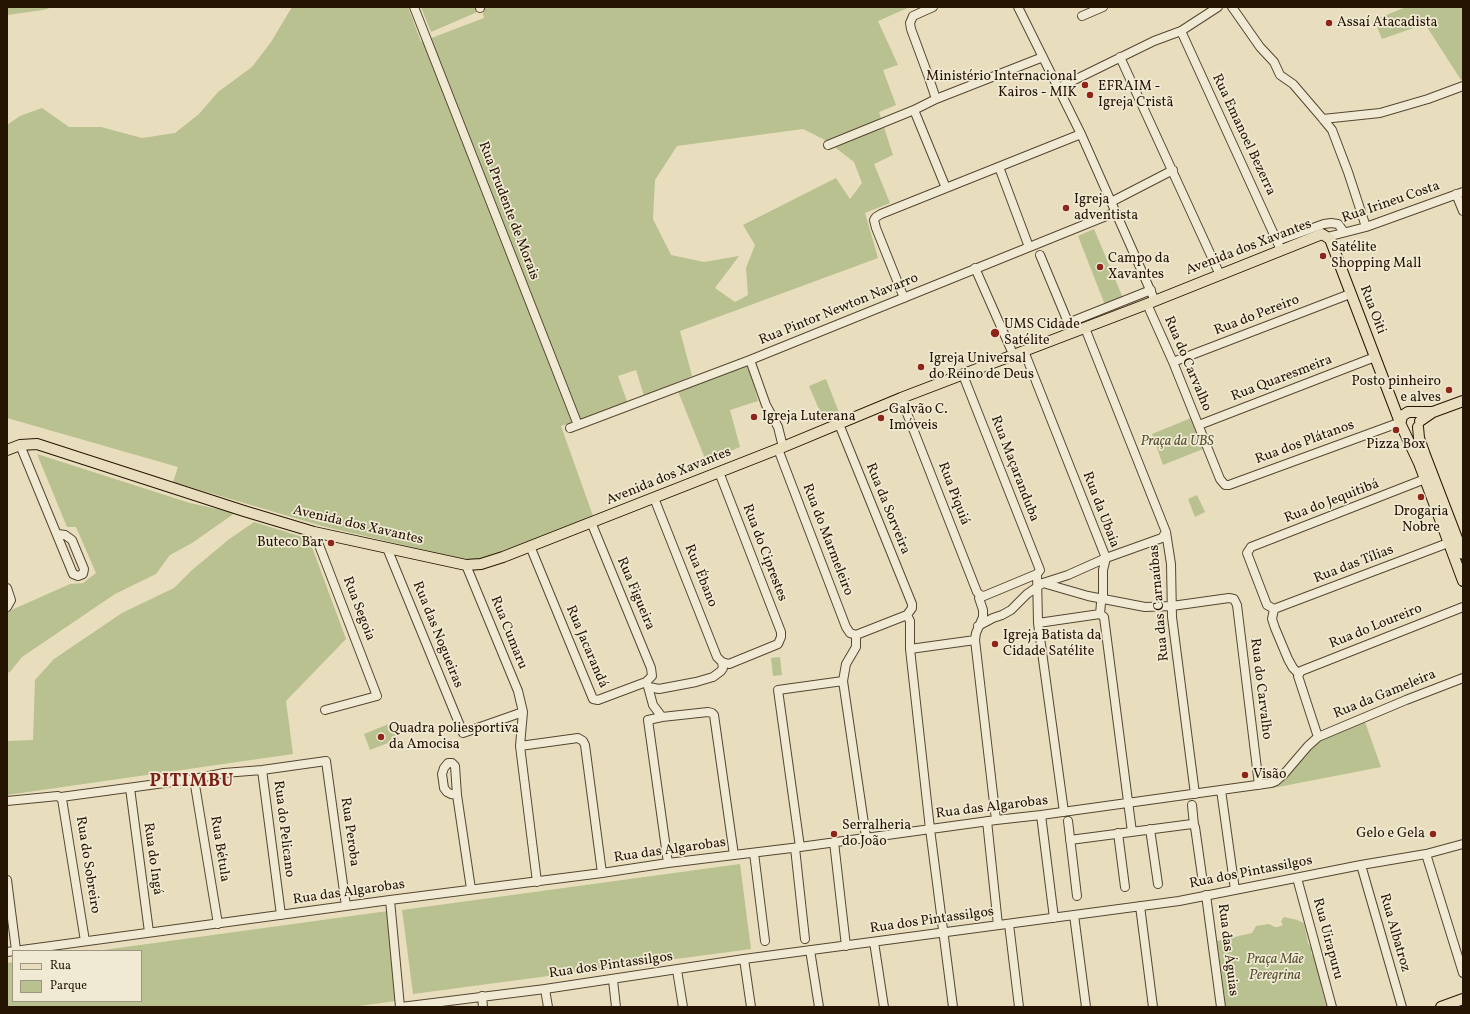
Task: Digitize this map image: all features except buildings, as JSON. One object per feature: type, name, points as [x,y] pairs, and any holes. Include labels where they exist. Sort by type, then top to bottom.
[{"type":"main road","name":"Avenida dos Xavantes","points":[[7,450],[20,445],[37,444],[314,532],[466,565],[488,563],[780,448],[901,398],[1151,302],[1220,274],[1279,245],[1319,234],[1326,236]]},
{"type":"main road","name":"Rua Oiti","points":[[1326,236],[1330,239],[1350,294],[1425,479],[1463,581]]},
{"type":"main road","name":"Rua Oiti","points":[[1392,397],[1410,412]]},
{"type":"main road","points":[[1433,412],[1413,430],[1408,431],[1402,424],[1402,416],[1410,412],[1433,412],[1463,401]]},
{"type":"main road","points":[[1410,412],[1416,414],[1419,424],[1419,438],[1427,462],[1463,554]]},
{"type":"main road","points":[[1441,1007],[1461,1002]]},
{"type":"street","name":"Rua Prudente de Morais","points":[[414,7],[574,427]]},
{"type":"street","points":[[933,7],[913,16],[910,23],[936,99]]},
{"type":"street","points":[[1082,16],[1103,7]]},
{"type":"street","points":[[1058,88],[1154,41],[1181,32],[1218,7]]},
{"type":"street","points":[[1232,7],[1260,46],[1274,62],[1280,75],[1293,84],[1332,130],[1366,227]]},
{"type":"street","name":"Rua do Carvalho","points":[[1020,8],[1081,134],[1151,290],[1151,302],[1173,362],[1220,479]]},
{"type":"street","name":"Rua Emanoel Bezerra","points":[[1181,32],[1279,245]]},
{"type":"street","points":[[828,145],[914,110],[936,99],[1043,57]]},
{"type":"street","points":[[1120,57],[1220,274]]},
{"type":"street","points":[[1323,119],[1380,113],[1428,99],[1463,86]]},
{"type":"street","points":[[914,110],[946,188]]},
{"type":"street","points":[[904,298],[875,223],[876,217],[1081,134]]},
{"type":"street","points":[[999,167],[1029,247]]},
{"type":"street","points":[[1111,202],[1173,170]]},
{"type":"street","points":[[1460,193],[1463,211]]},
{"type":"street","name":"Rua Irineu Costa","points":[[1326,236],[1366,227],[1460,193]]},
{"type":"street","name":"Rua Pintor Newton Navarro","points":[[574,427],[750,360],[1116,212]]},
{"type":"street","name":"Avenida dos Xavantes","points":[[1279,245],[1324,224],[1338,224],[1344,232]]},
{"type":"street","points":[[1040,255],[1072,333]]},
{"type":"street","points":[[975,268],[1013,354]]},
{"type":"street","points":[[1068,323],[1151,290]]},
{"type":"street","name":"Rua do Pereiro","points":[[1173,362],[1350,294]]},
{"type":"street","points":[[1107,308],[1111,318]]},
{"type":"street","points":[[1091,314],[1095,324]]},
{"type":"street","name":"Rua das Carnaúbas","points":[[1085,328],[1166,532],[1172,564],[1172,617],[1195,794]]},
{"type":"street","name":"Rua da Ubaia","points":[[1024,351],[1106,558],[1103,570],[1103,599],[1101,602],[1100,614],[1104,618],[1132,832]]},
{"type":"street","name":"Rua Quaresmeira","points":[[1199,425],[1375,357]]},
{"type":"street","name":"Rua do Marmeleiro","points":[[750,360],[766,405],[778,427],[780,448],[846,627],[850,633],[856,635]]},
{"type":"street","name":"Rua Maçaranduba","points":[[963,375],[1040,570],[1038,574],[1040,585],[1038,623]]},
{"type":"street","name":"Rua Piquiá","points":[[901,398],[977,592],[982,596],[979,601],[983,613],[975,640]]},
{"type":"street","name":"Rua da Sorveira","points":[[839,424],[912,604],[912,608],[907,616]]},
{"type":"street","name":"Rua dos Plátanos","points":[[1220,479],[1222,483],[1229,485],[1402,424]]},
{"type":"street","points":[[20,445],[58,534],[73,574],[78,576],[83,574],[84,569],[72,540],[66,535],[58,534]]},
{"type":"street","name":"Rua do Ciprestes","points":[[719,472],[781,632],[780,641],[778,644],[729,664],[722,662]]},
{"type":"street","name":"Rua do Jequitibá","points":[[1271,608],[1267,605],[1247,553],[1249,549],[1425,479]]},
{"type":"street","name":"Rua Ébano","points":[[654,498],[717,657],[722,662]]},
{"type":"street","name":"Rua Figueira","points":[[591,522],[649,660],[651,668],[649,682],[653,705],[662,717]]},
{"type":"street","name":"Rua Segoia","points":[[314,532],[377,696],[325,710]]},
{"type":"street","points":[[978,626],[1011,610],[1040,585],[1068,575],[1106,558],[1162,538],[1166,532]]},
{"type":"street","name":"Rua das Tílias","points":[[1271,608],[1448,543]]},
{"type":"street","name":"Rua Jacarandá","points":[[530,546],[593,699],[598,700],[649,682]]},
{"type":"street","name":"Rua das Nogueiras","points":[[387,548],[463,733],[524,712]]},
{"type":"street","name":"Rua Cumaru","points":[[466,565],[518,691],[524,712]]},
{"type":"street","points":[[982,596],[1038,574]]},
{"type":"street","points":[[1040,585],[1134,605],[1172,606]]},
{"type":"street","points":[[7,588],[11,600],[7,607]]},
{"type":"street","name":"Rua do Carvalho","points":[[1172,606],[1232,598],[1237,605],[1259,785]]},
{"type":"street","points":[[1271,608],[1272,619],[1288,659],[1293,668],[1299,673],[1318,736]]},
{"type":"street","name":"Rua do Loureiro","points":[[1299,673],[1463,608]]},
{"type":"street","points":[[1064,812],[1038,623],[1100,614]]},
{"type":"street","points":[[866,837],[844,681],[846,664],[856,647],[856,635],[907,616],[910,621],[910,649],[930,829],[942,932],[953,1007]]},
{"type":"street","points":[[910,649],[975,640],[996,820]]},
{"type":"street","points":[[649,682],[659,689],[696,682],[713,677],[721,671],[723,668],[722,662]]},
{"type":"street","name":"Rua da Gameleira","points":[[1318,736],[1463,678]]},
{"type":"street","points":[[805,938],[797,847],[778,690],[844,681]]},
{"type":"street","points":[[524,712],[520,746],[537,882]]},
{"type":"street","points":[[668,863],[648,720],[662,717],[708,712],[712,713],[715,718],[734,855]]},
{"type":"street","name":"Rua das Algarobas","points":[[16,950],[1259,785],[1271,783],[1280,778],[1318,736]]},
{"type":"street","points":[[520,746],[578,738],[583,741],[585,745],[602,873]]},
{"type":"street","name":"Rua Peroba","points":[[262,770],[326,761],[346,906]]},
{"type":"street","points":[[458,795],[446,792],[444,788],[442,774],[448,763],[452,763],[455,766],[471,889]]},
{"type":"street","points":[[7,801],[130,788],[224,773],[262,770]]},
{"type":"street","name":"Rua do Pelicano","points":[[262,770],[281,915]]},
{"type":"street","name":"Rua Bétula","points":[[194,779],[218,924]]},
{"type":"street","name":"Rua do Ingá","points":[[130,788],[149,932]]},
{"type":"street","points":[[1221,790],[1235,890]]},
{"type":"street","name":"Rua do Sobreiro","points":[[60,796],[63,801],[85,941]]},
{"type":"street","points":[[1192,805],[1202,876]]},
{"type":"street","points":[[1041,815],[1054,918]]},
{"type":"street","points":[[987,821],[998,925]]},
{"type":"street","points":[[1068,821],[1077,896]]},
{"type":"street","points":[[1070,840],[1190,824],[1194,825]]},
{"type":"street","points":[[1150,829],[1158,884]]},
{"type":"street","points":[[1118,833],[1125,887]]},
{"type":"street","points":[[834,842],[846,946]]},
{"type":"street","name":"Rua dos Pintassilgos","points":[[400,1007],[613,980],[744,959],[1140,906],[1235,890],[1361,865],[1426,854],[1463,844]]},
{"type":"street","points":[[754,853],[765,941]]},
{"type":"street","points":[[1426,854],[1463,973]]},
{"type":"street","name":"Rua Albatroz","points":[[1361,865],[1402,1007]]},
{"type":"street","name":"Rua Uirapuru","points":[[1297,878],[1332,1007]]},
{"type":"street","points":[[7,880],[16,950]]},
{"type":"street","name":"Rua das Águias","points":[[1206,895],[1221,1007]]},
{"type":"street","points":[[390,900],[400,1007]]},
{"type":"street","points":[[1140,906],[1153,1007]]},
{"type":"street","points":[[1074,915],[1086,1007]]},
{"type":"street","points":[[1008,924],[1020,1007]]},
{"type":"street","points":[[874,942],[884,1007]]},
{"type":"street","points":[[810,950],[818,1007]]},
{"type":"street","points":[[744,959],[751,1007]]},
{"type":"street","points":[[677,970],[683,1007]]},
{"type":"street","points":[[613,980],[616,1007]]},
{"type":"street","points":[[545,989],[548,1007]]},
{"type":"street","points":[[482,996],[483,1007]]},
{"type":"green space","points":[[7,7],[53,7],[43,10],[7,15]]},
{"type":"green space","points":[[292,7],[408,7],[421,42],[484,18],[482,10],[431,32],[421,7],[910,7],[878,21],[898,65],[883,70],[896,105],[879,112],[893,155],[874,164],[890,203],[865,213],[878,258],[680,331],[692,376],[644,396],[636,370],[618,376],[628,404],[561,426],[593,516],[482,559],[467,560],[322,526],[173,482],[178,467],[7,418],[7,125],[20,116],[42,108],[69,127],[101,127],[142,138],[175,133],[199,114],[218,92],[252,67],[271,42]],"holes":[[[803,129],[827,141],[854,162],[862,183],[850,199],[836,178],[743,225],[755,245],[746,268],[748,295],[735,302],[715,288],[739,256],[704,262],[671,255],[653,219],[655,180],[677,146]]]},
{"type":"green space","points":[[1406,7],[1463,7],[1463,79],[1461,80],[1425,24],[1382,39],[1374,20]]},
{"type":"green space","name":"Campo da Xavantes","points":[[1094,229],[1123,298],[1105,305],[1078,236]]},
{"type":"green space","points":[[748,364],[758,401],[730,410],[740,447],[706,461],[677,389]]},
{"type":"green space","points":[[826,379],[840,415],[824,421],[809,386]]},
{"type":"green space","name":"Praça da UBS","points":[[1191,418],[1203,449],[1163,465],[1152,434]]},
{"type":"green space","points":[[37,454],[190,503],[235,513],[192,543],[170,555],[156,574],[115,594],[22,657],[10,672],[7,673],[7,612],[70,584],[83,583],[96,573],[76,527],[67,527]]},
{"type":"green space","points":[[1197,495],[1205,512],[1195,517],[1188,499]]},
{"type":"green space","points":[[254,522],[309,539],[346,639],[286,701],[293,754],[7,795],[7,741],[33,740],[35,680],[54,659],[122,613],[174,588],[191,571],[228,540]]},
{"type":"green space","points":[[780,657],[782,675],[773,676],[771,658]]},
{"type":"green space","points":[[1365,722],[1381,767],[1273,788],[1273,785],[1321,739]]},
{"type":"green space","name":"Quadra poliesportiva da Amocisa","points":[[391,723],[398,739],[370,750],[364,734]]},
{"type":"green space","points":[[740,864],[751,949],[413,994],[402,910]]},
{"type":"green space","points":[[388,911],[396,1001],[352,1007],[7,1007],[7,963],[12,962],[12,1002],[142,1002],[142,950],[103,950]]},
{"type":"green space","name":"Praça Mãe Peregrina","points":[[1284,917],[1304,923],[1308,943],[1312,949],[1311,954],[1314,954],[1323,986],[1321,986],[1327,1007],[1226,1007],[1217,941],[1252,933],[1256,926],[1269,924],[1278,927],[1283,925],[1281,921]]},
{"type":"place","name":"Assaí Atacadista","points":[[1329,23]]},
{"type":"place","name":"Ministério Internacional Kairos - MIK","points":[[1085,85]]},
{"type":"place","name":"EFRAIM - Igreja Cristã","points":[[1090,95]]},
{"type":"place","name":"Igreja adventista","points":[[1066,208]]},
{"type":"place","name":"Satélite Shopping Mall","points":[[1323,256]]},
{"type":"place","name":"Campo da Xavantes","points":[[1100,267]]},
{"type":"place","name":"UMS Cidade Satélite","points":[[995,333]]},
{"type":"place","name":"Igreja Universal do Reino de Deus","points":[[921,367]]},
{"type":"place","name":"Posto pinheiro e alves","points":[[1449,390]]},
{"type":"place","name":"Igreja Luterana","points":[[754,417]]},
{"type":"place","name":"Galvão C. Imóveis","points":[[881,418]]},
{"type":"place","name":"Pizza Box","points":[[1396,430]]},
{"type":"place","name":"Drogaria Nobre","points":[[1421,497]]},
{"type":"place","name":"Buteco Bar","points":[[331,543]]},
{"type":"place","name":"Igreja Batista da Cidade Satélite","points":[[995,644]]},
{"type":"place","name":"Quadra poliesportiva da Amocisa","points":[[381,737]]},
{"type":"place","name":"Visão","points":[[1245,775]]},
{"type":"place","name":"Serralheria do João","points":[[834,834]]},
{"type":"place","name":"Gelo e Gela","points":[[1433,834]]},
{"type":"district","name":"PITIMBU","points":[[192,783]]}]
